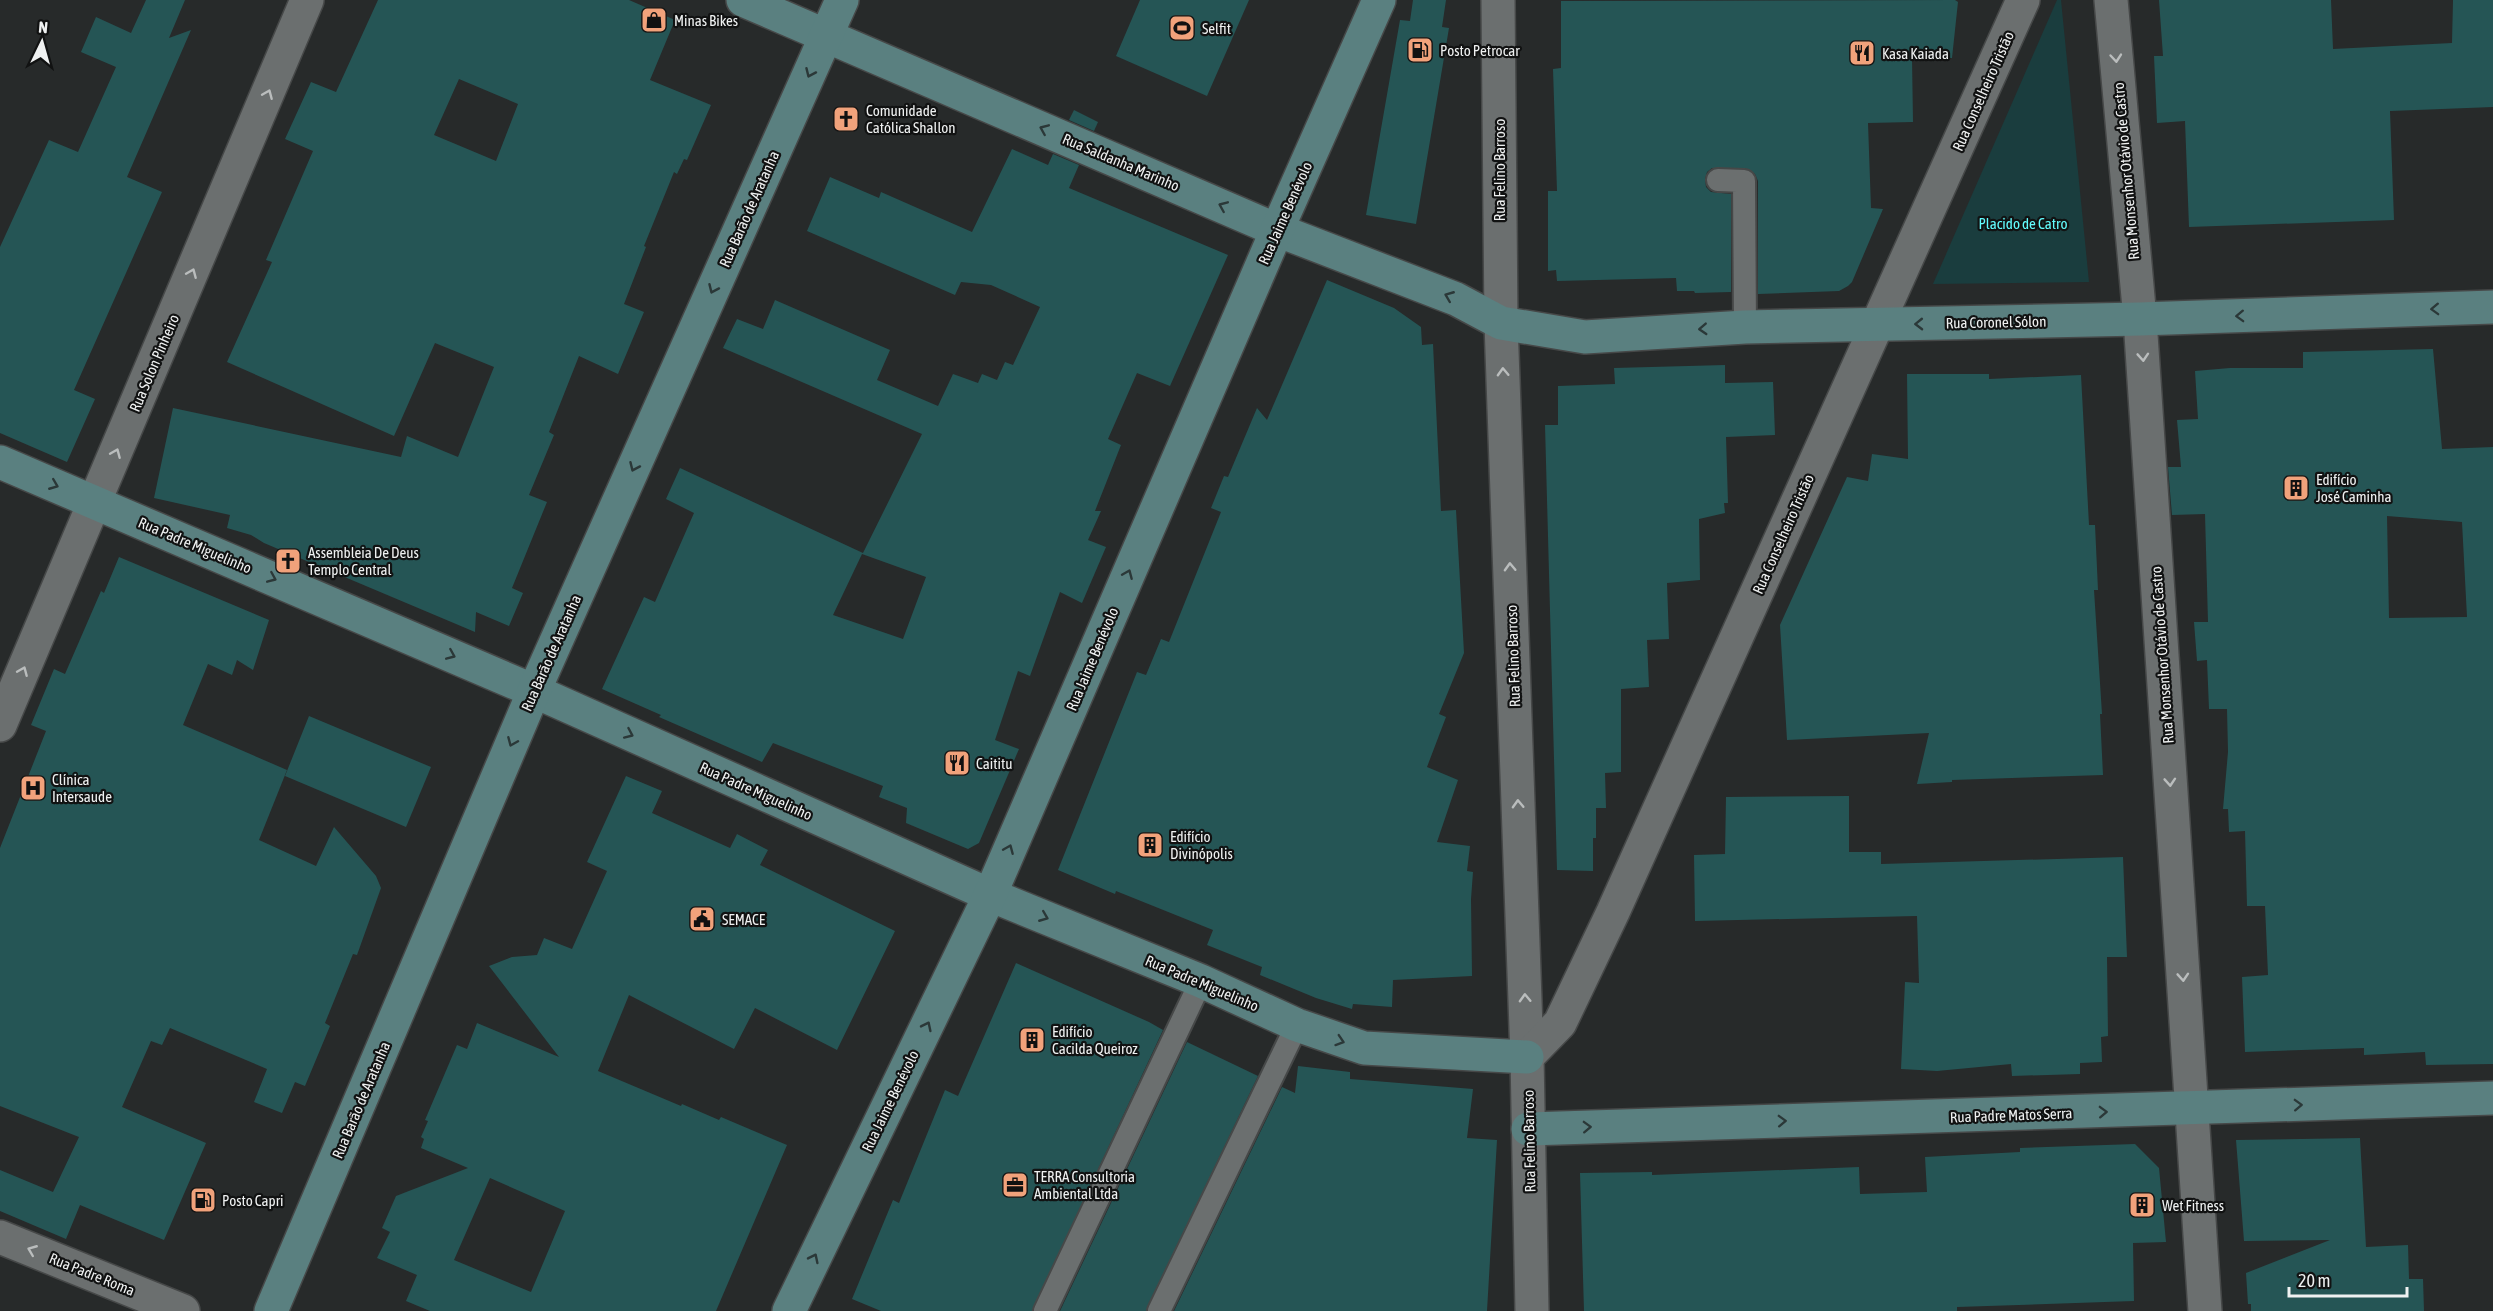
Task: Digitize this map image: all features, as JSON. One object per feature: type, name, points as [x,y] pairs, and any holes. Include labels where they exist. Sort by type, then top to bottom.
[{"type":"street","name":"Rua Solon Pinheiro","points":[[0,724],[307,0]]},
{"type":"street","name":"Rua Saldanha Marinho","points":[[743,0],[1277,230],[1456,299],[1501,323]]},
{"type":"street","name":"Rua Barão de Aratanha","points":[[271,1311],[534,691],[842,0]]},
{"type":"street","name":"Rua Jaime Benévolo","points":[[789,1311],[990,896],[1277,230],[1379,0]]},
{"type":"street","name":"Rua Felino Barroso","points":[[1498,0],[1501,323],[1527,1057],[1532,1311]]},
{"type":"street","name":"Rua Conselheiro Tristão","points":[[1527,1057],[1560,1023],[1622,891],[2023,0]]},
{"type":"street","name":"Rua Monsenhor Otávio de Castro","points":[[2110,0],[2140,319],[2205,1311]]},
{"type":"street","name":"Rua Coronel Sólon","points":[[1501,323],[1585,337],[1745,327],[2140,319],[2493,307]]},
{"type":"street","name":"Rua Padre Miguelinho","points":[[0,462],[534,691],[990,896],[1201,981],[1297,1025],[1364,1048],[1527,1057]]},
{"type":"street","name":"Rua Padre Matos Serra","points":[[1528,1129],[2493,1098]]},
{"type":"street","name":"Rua Padre Roma","points":[[0,1237],[183,1311]]},
{"type":"lane","points":[[1718,180],[1744,181],[1745,327]]},
{"type":"lane","points":[[1046,1311],[1201,981]]},
{"type":"lane","points":[[1158,1311],[1297,1025]]},
{"type":"green space","name":"Placido de Catro","points":[[2057,0],[2061,0],[2089,282],[1933,284]]},
{"type":"building","points":[[146,0],[185,0],[169,38],[191,30],[127,177],[162,192],[74,390],[95,399],[67,462],[0,433],[0,247],[49,140],[78,152],[116,67],[81,52],[96,17],[131,33]]},
{"type":"building","points":[[378,0],[629,0],[675,20],[650,80],[711,105],[687,160],[684,159],[677,174],[674,172],[644,246],[646,247],[624,304],[644,312],[618,374],[579,356],[549,432],[554,435],[529,495],[547,502],[512,588],[523,593],[509,626],[476,612],[475,632],[264,543],[251,535],[227,528],[230,515],[154,498],[173,408],[401,457],[407,436],[458,457],[494,367],[435,343],[394,436],[227,362],[272,262],[266,260],[313,151],[285,139],[311,82],[336,92]],"holes":[[[459,79],[518,104],[496,161],[434,135]]]},
{"type":"building","name":"Selfit","points":[[1140,0],[1249,0],[1207,96],[1116,56]]},
{"type":"building","points":[[1413,0],[1446,0],[1442,27],[1449,28],[1416,224],[1366,215],[1400,20],[1410,21]]},
{"type":"building","points":[[1955,0],[1958,2],[1952,58],[1912,58],[1913,122],[1868,123],[1871,208],[1883,209],[1852,282],[1848,286],[1839,291],[1758,294],[1758,181],[1755,174],[1745,168],[1712,168],[1707,172],[1705,179],[1706,187],[1711,192],[1731,194],[1731,292],[1677,291],[1676,278],[1557,281],[1556,270],[1548,271],[1548,191],[1557,191],[1553,69],[1561,68],[1561,1]]},
{"type":"building","points":[[2159,0],[2331,0],[2333,49],[2452,43],[2453,0],[2493,0],[2493,107],[2390,111],[2394,220],[2189,227],[2185,121],[2157,123],[2154,56],[2163,56]]},
{"type":"building","points":[[1074,110],[1098,122],[1094,131],[1069,120]]},
{"type":"building","points":[[1012,149],[1048,165],[1053,154],[1079,165],[1069,188],[1228,255],[1170,386],[1137,373],[1108,439],[1121,445],[1095,511],[1101,511],[1088,540],[1106,547],[1082,603],[1060,592],[1030,676],[1018,671],[995,740],[1019,749],[979,843],[968,849],[906,823],[907,808],[879,797],[883,786],[773,743],[762,762],[659,717],[661,715],[602,689],[644,597],[655,602],[694,513],[666,499],[680,468],[863,553],[922,434],[723,348],[737,319],[763,329],[775,300],[890,350],[877,380],[938,406],[953,374],[978,383],[982,374],[997,380],[1005,362],[1013,365],[1040,307],[991,285],[961,282],[955,295],[807,231],[830,177],[879,198],[881,192],[972,232]],"holes":[[[862,554],[926,577],[903,639],[833,615]]]},
{"type":"building","points":[[1327,280],[1394,308],[1421,327],[1422,345],[1433,344],[1441,511],[1456,510],[1464,653],[1439,714],[1446,717],[1427,767],[1458,780],[1437,842],[1470,846],[1467,871],[1473,872],[1472,976],[1393,980],[1392,1007],[1353,1004],[1352,1009],[1316,998],[1260,975],[1262,967],[1207,945],[1213,930],[1116,891],[1115,894],[1058,870],[1137,672],[1146,675],[1161,639],[1169,642],[1221,512],[1211,508],[1224,476],[1228,477],[1257,408],[1267,420]]},
{"type":"building","points":[[2433,349],[2442,449],[2493,447],[2493,1064],[2426,1065],[2425,1052],[2364,1055],[2364,1048],[2245,1052],[2242,977],[2268,975],[2265,906],[2247,906],[2245,831],[2229,832],[2228,809],[2223,809],[2228,752],[2227,709],[2209,709],[2207,660],[2197,661],[2194,622],[2208,622],[2205,514],[2172,515],[2168,467],[2181,467],[2177,420],[2198,419],[2195,371],[2230,368],[2303,368],[2303,352]],"holes":[[[2387,516],[2462,522],[2467,617],[2389,618]]]},
{"type":"building","points":[[1725,365],[1725,383],[1773,382],[1775,435],[1726,437],[1728,503],[1724,503],[1725,513],[1699,519],[1700,580],[1667,583],[1669,639],[1647,640],[1649,687],[1621,689],[1621,772],[1605,773],[1606,808],[1596,808],[1593,871],[1557,870],[1545,425],[1558,425],[1558,386],[1615,384],[1614,368]]},
{"type":"building","points":[[1907,374],[1989,374],[1989,379],[2081,375],[2089,525],[2095,525],[2098,590],[2094,590],[2102,714],[2100,714],[2103,775],[1952,780],[1952,782],[1917,784],[1929,733],[1787,740],[1780,625],[1847,477],[1868,481],[1872,454],[1908,459]]},
{"type":"building","points":[[119,557],[269,620],[253,670],[237,660],[232,675],[208,664],[183,725],[287,770],[259,840],[316,866],[334,827],[376,876],[381,888],[357,955],[353,954],[325,1023],[330,1026],[305,1086],[295,1082],[282,1113],[254,1102],[267,1069],[170,1028],[162,1045],[151,1041],[122,1107],[206,1143],[164,1240],[80,1205],[66,1239],[0,1211],[0,1170],[53,1192],[79,1137],[0,1106],[0,848],[46,731],[31,725],[54,669],[65,674],[101,591],[104,593]]},
{"type":"building","points":[[309,716],[431,767],[406,827],[285,776]]},
{"type":"building","points":[[626,776],[662,791],[652,813],[730,848],[737,834],[768,850],[760,865],[895,931],[837,1050],[755,1008],[734,1049],[629,995],[598,1071],[681,1106],[682,1104],[719,1120],[721,1117],[787,1145],[716,1311],[430,1311],[406,1301],[417,1275],[377,1258],[390,1232],[382,1228],[396,1196],[468,1168],[421,1148],[424,1139],[421,1137],[428,1121],[425,1120],[457,1045],[467,1049],[477,1023],[559,1057],[489,966],[512,957],[537,955],[544,938],[572,949],[607,871],[587,862]],"holes":[[[490,1178],[565,1211],[531,1292],[454,1260]]]},
{"type":"building","points":[[1849,796],[1849,852],[1881,852],[1881,864],[2123,857],[2127,957],[2107,957],[2108,1036],[2101,1037],[2102,1062],[2080,1063],[2080,1074],[2012,1076],[2011,1064],[1937,1071],[1901,1069],[1905,982],[1919,983],[1917,916],[1695,921],[1694,855],[1725,854],[1726,797]]},
{"type":"building","points":[[1016,963],[1163,1030],[1032,1311],[881,1311],[852,1299],[893,1200],[899,1203],[945,1090],[958,1096]]},
{"type":"building","points":[[1187,1042],[1258,1076],[1146,1311],[1060,1311]]},
{"type":"building","points":[[1298,1066],[1350,1072],[1350,1079],[1473,1089],[1467,1138],[1497,1140],[1487,1311],[1174,1311],[1282,1087],[1295,1093]]},
{"type":"building","points":[[2360,1138],[2366,1247],[2408,1245],[2409,1279],[2423,1279],[2424,1311],[2251,1311],[2251,1304],[2248,1304],[2246,1273],[2330,1240],[2244,1241],[2236,1140]]},
{"type":"building","points":[[2135,1144],[2159,1168],[2166,1242],[2133,1243],[2134,1301],[1957,1307],[1957,1311],[1584,1311],[1580,1173],[1652,1172],[1652,1175],[1859,1167],[1860,1194],[1927,1192],[1925,1157],[2020,1152],[2020,1148]]},
{"type":"place","name":"Minas Bikes","points":[[654,20]]},
{"type":"place","name":"Selfit","points":[[1182,28]]},
{"type":"place","name":"Posto Petrocar","points":[[1420,50]]},
{"type":"place","name":"Kasa Kaiada","points":[[1862,53]]},
{"type":"place","name":"Comunidade Católica Shallon","points":[[846,119]]},
{"type":"place","name":"Edifício José Caminha","points":[[2296,488]]},
{"type":"place","name":"Assembleia De Deus Templo Central","points":[[288,561]]},
{"type":"place","name":"Caititu","points":[[957,763]]},
{"type":"place","name":"Clínica Intersaude","points":[[33,788]]},
{"type":"place","name":"Edifício Divinópolis","points":[[1150,845]]},
{"type":"place","name":"SEMACE","points":[[702,919]]},
{"type":"place","name":"Edifício Cacilda Queiroz","points":[[1032,1040]]},
{"type":"place","name":"TERRA Consultoria Ambiental Ltda","points":[[1015,1185]]},
{"type":"place","name":"Posto Capri","points":[[203,1200]]},
{"type":"place","name":"Wet Fitness","points":[[2142,1205]]}]
